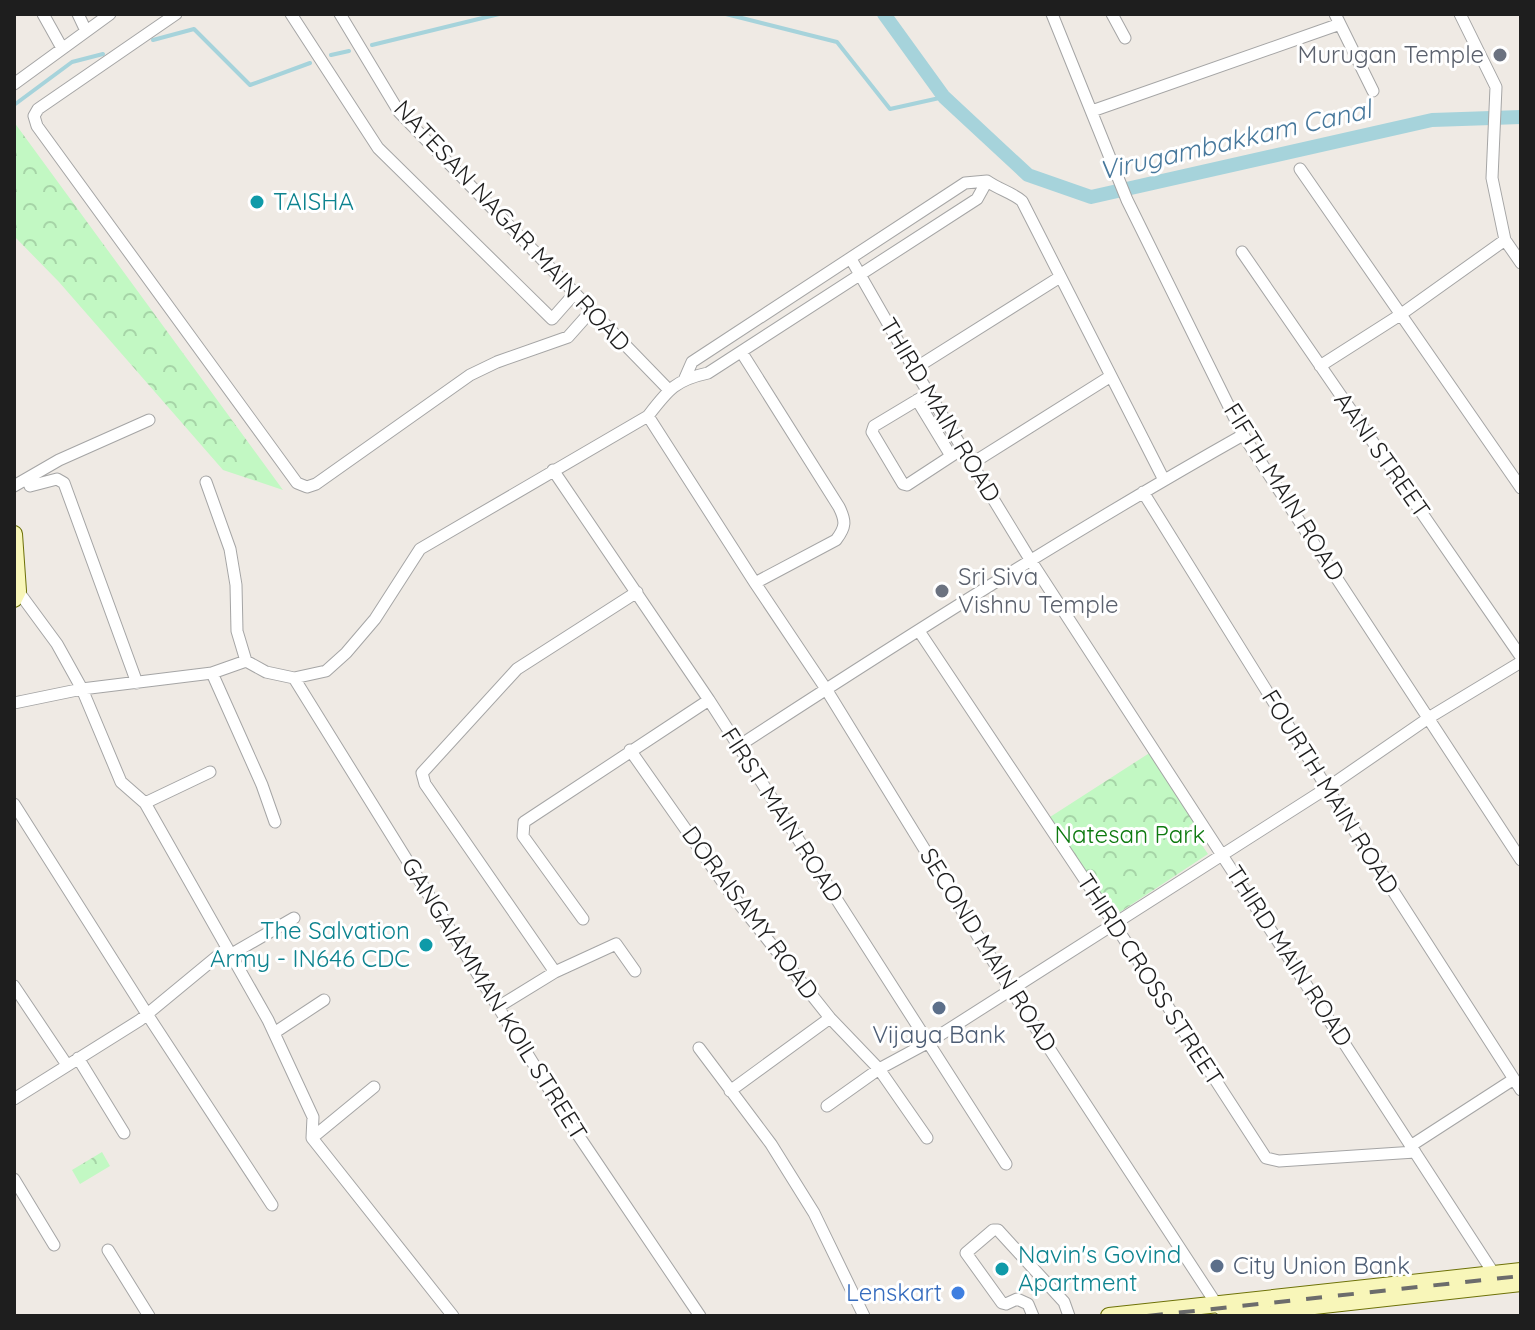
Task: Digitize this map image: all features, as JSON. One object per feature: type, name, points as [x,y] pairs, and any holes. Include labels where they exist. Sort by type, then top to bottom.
[{"type":"main road","points":[[14,534],[16,595]]},
{"type":"main road","points":[[1109,1316],[1318,1311],[1497,1279],[1521,1271]]},
{"type":"main road","points":[[1222,1312],[1497,1279],[1521,1283]]},
{"type":"street","points":[[43,14],[62,48]]},
{"type":"street","points":[[78,14],[86,31]]},
{"type":"street","points":[[14,84],[110,14]]},
{"type":"street","points":[[176,14],[38,109],[34,116],[46,139],[297,483],[307,487],[316,484],[470,375],[568,337],[592,310]]},
{"type":"street","points":[[291,14],[378,148],[568,337]]},
{"type":"street","name":"NATESAN NAGAR MAIN ROAD","points":[[340,14],[399,112],[668,389]]},
{"type":"street","name":"FIFTH MAIN ROAD","points":[[1052,14],[1127,200],[1243,435],[1521,860]]},
{"type":"street","points":[[1112,14],[1125,38]]},
{"type":"street","points":[[1460,14],[1496,87],[1492,178],[1505,240],[1521,263]]},
{"type":"street","points":[[1092,111],[1338,19],[1373,91]]},
{"type":"street","points":[[1300,169],[1521,488]]},
{"type":"street","points":[[206,482],[230,549],[236,585],[237,631],[246,661],[266,672],[294,678],[326,671],[375,619],[420,549],[648,416],[668,389],[685,378],[708,373],[862,275],[977,199],[987,181]]},
{"type":"street","points":[[685,378],[692,362],[965,183],[987,181],[1022,201],[1164,480]]},
{"type":"street","points":[[1320,366],[1400,315],[1505,240]]},
{"type":"street","name":"AANI STREET","points":[[1242,252],[1521,659]]},
{"type":"street","name":"THIRD MAIN ROAD","points":[[851,259],[1031,561],[1497,1279]]},
{"type":"street","points":[[914,369],[1060,277]]},
{"type":"street","points":[[552,319],[575,293]]},
{"type":"street","points":[[742,353],[839,507],[845,529],[836,540],[755,583]]},
{"type":"street","points":[[971,464],[1111,376]]},
{"type":"street","points":[[929,393],[872,429],[903,484],[911,483],[962,449]]},
{"type":"street","points":[[917,400],[951,456]]},
{"type":"street","name":"SECOND MAIN ROAD","points":[[648,416],[826,689],[1011,990],[1222,1312]]},
{"type":"street","points":[[14,486],[59,460],[149,420]]},
{"type":"street","points":[[737,747],[1031,561],[1243,435]]},
{"type":"street","name":"FIRST MAIN ROAD","points":[[553,470],[709,700],[1006,1164]]},
{"type":"street","points":[[30,486],[57,479],[64,483],[137,683]]},
{"type":"street","name":"FOURTH MAIN ROAD","points":[[1143,492],[1327,788],[1517,1084]]},
{"type":"street","points":[[555,972],[425,784],[422,773],[517,669],[637,592]]},
{"type":"street","points":[[16,595],[57,644],[82,689],[121,782],[145,803],[274,1033],[313,1117],[312,1138],[453,1316]]},
{"type":"street","name":"THIRD CROSS STREET","points":[[919,631],[1266,1158],[1279,1161],[1414,1149]]},
{"type":"street","points":[[827,1106],[879,1069],[929,1042],[1327,788],[1521,659]]},
{"type":"street","points":[[14,703],[82,689],[212,673],[246,661]]},
{"type":"street","points":[[212,673],[262,785],[275,822]]},
{"type":"street","name":"GANGAIAMMAN KOIL STREET","points":[[294,678],[572,1126],[700,1316]]},
{"type":"street","points":[[583,919],[523,836],[522,826],[529,818],[709,700]]},
{"type":"street","name":"DORAISAMY ROAD","points":[[630,750],[729,891],[830,1018],[879,1069],[927,1138]]},
{"type":"street","points":[[145,803],[210,772]]},
{"type":"street","points":[[14,804],[272,1205]]},
{"type":"street","points":[[14,1099],[147,1014],[228,952],[294,918]]},
{"type":"street","points":[[498,1007],[555,972],[616,944],[635,971]]},
{"type":"street","points":[[14,986],[124,1133]]},
{"type":"street","points":[[274,1033],[324,1000]]},
{"type":"street","points":[[730,1091],[830,1018]]},
{"type":"street","points":[[699,1048],[771,1144],[814,1213],[864,1316]]},
{"type":"street","points":[[1414,1149],[1517,1084]]},
{"type":"street","points":[[312,1138],[374,1087]]},
{"type":"street","points":[[14,1179],[54,1245]]},
{"type":"street","points":[[1033,1316],[1028,1304],[1017,1299],[1002,1303],[966,1253],[993,1230],[998,1230],[1064,1302],[1069,1316]]},
{"type":"street","points":[[108,1250],[149,1316]]},
{"type":"green space","points":[[14,122],[283,490],[223,470],[59,282],[14,236]]},
{"type":"green space","name":"Natesan Park","points":[[1151,752],[1196,821],[1189,826],[1208,854],[1114,916],[1050,817]]},
{"type":"green space","points":[[102,1152],[110,1166],[80,1184],[72,1170]]},
{"type":"waterway","name":"Virugambakkam Canal","points":[[372,45],[499,14]]},
{"type":"waterway","name":"Virugambakkam Canal","points":[[726,14],[837,42],[890,109],[944,97]]},
{"type":"waterway","name":"Virugambakkam Canal","points":[[884,14],[944,97],[1028,175],[1091,197],[1432,120],[1521,117]]},
{"type":"waterway","name":"Virugambakkam Canal","points":[[153,40],[194,29],[250,85],[310,63]]},
{"type":"waterway","name":"Virugambakkam Canal","points":[[331,55],[349,51]]},
{"type":"waterway","name":"Virugambakkam Canal","points":[[14,105],[72,62],[103,54]]},
{"type":"railway","points":[[1147,1316],[1521,1276]]},
{"type":"place","name":"Murugan Temple","points":[[1500,55]]},
{"type":"place","name":"TAISHA","points":[[257,202]]},
{"type":"place","name":"Sri Siva Vishnu Temple","points":[[942,591]]},
{"type":"place","name":"The Salvation Army - IN646 CDC","points":[[426,945]]},
{"type":"place","name":"Vijaya Bank","points":[[939,1008]]},
{"type":"place","name":"City Union Bank","points":[[1217,1266]]},
{"type":"place","name":"Navin's Govind Apartment","points":[[1002,1269]]},
{"type":"place","name":"Lenskart","points":[[958,1293]]}]
